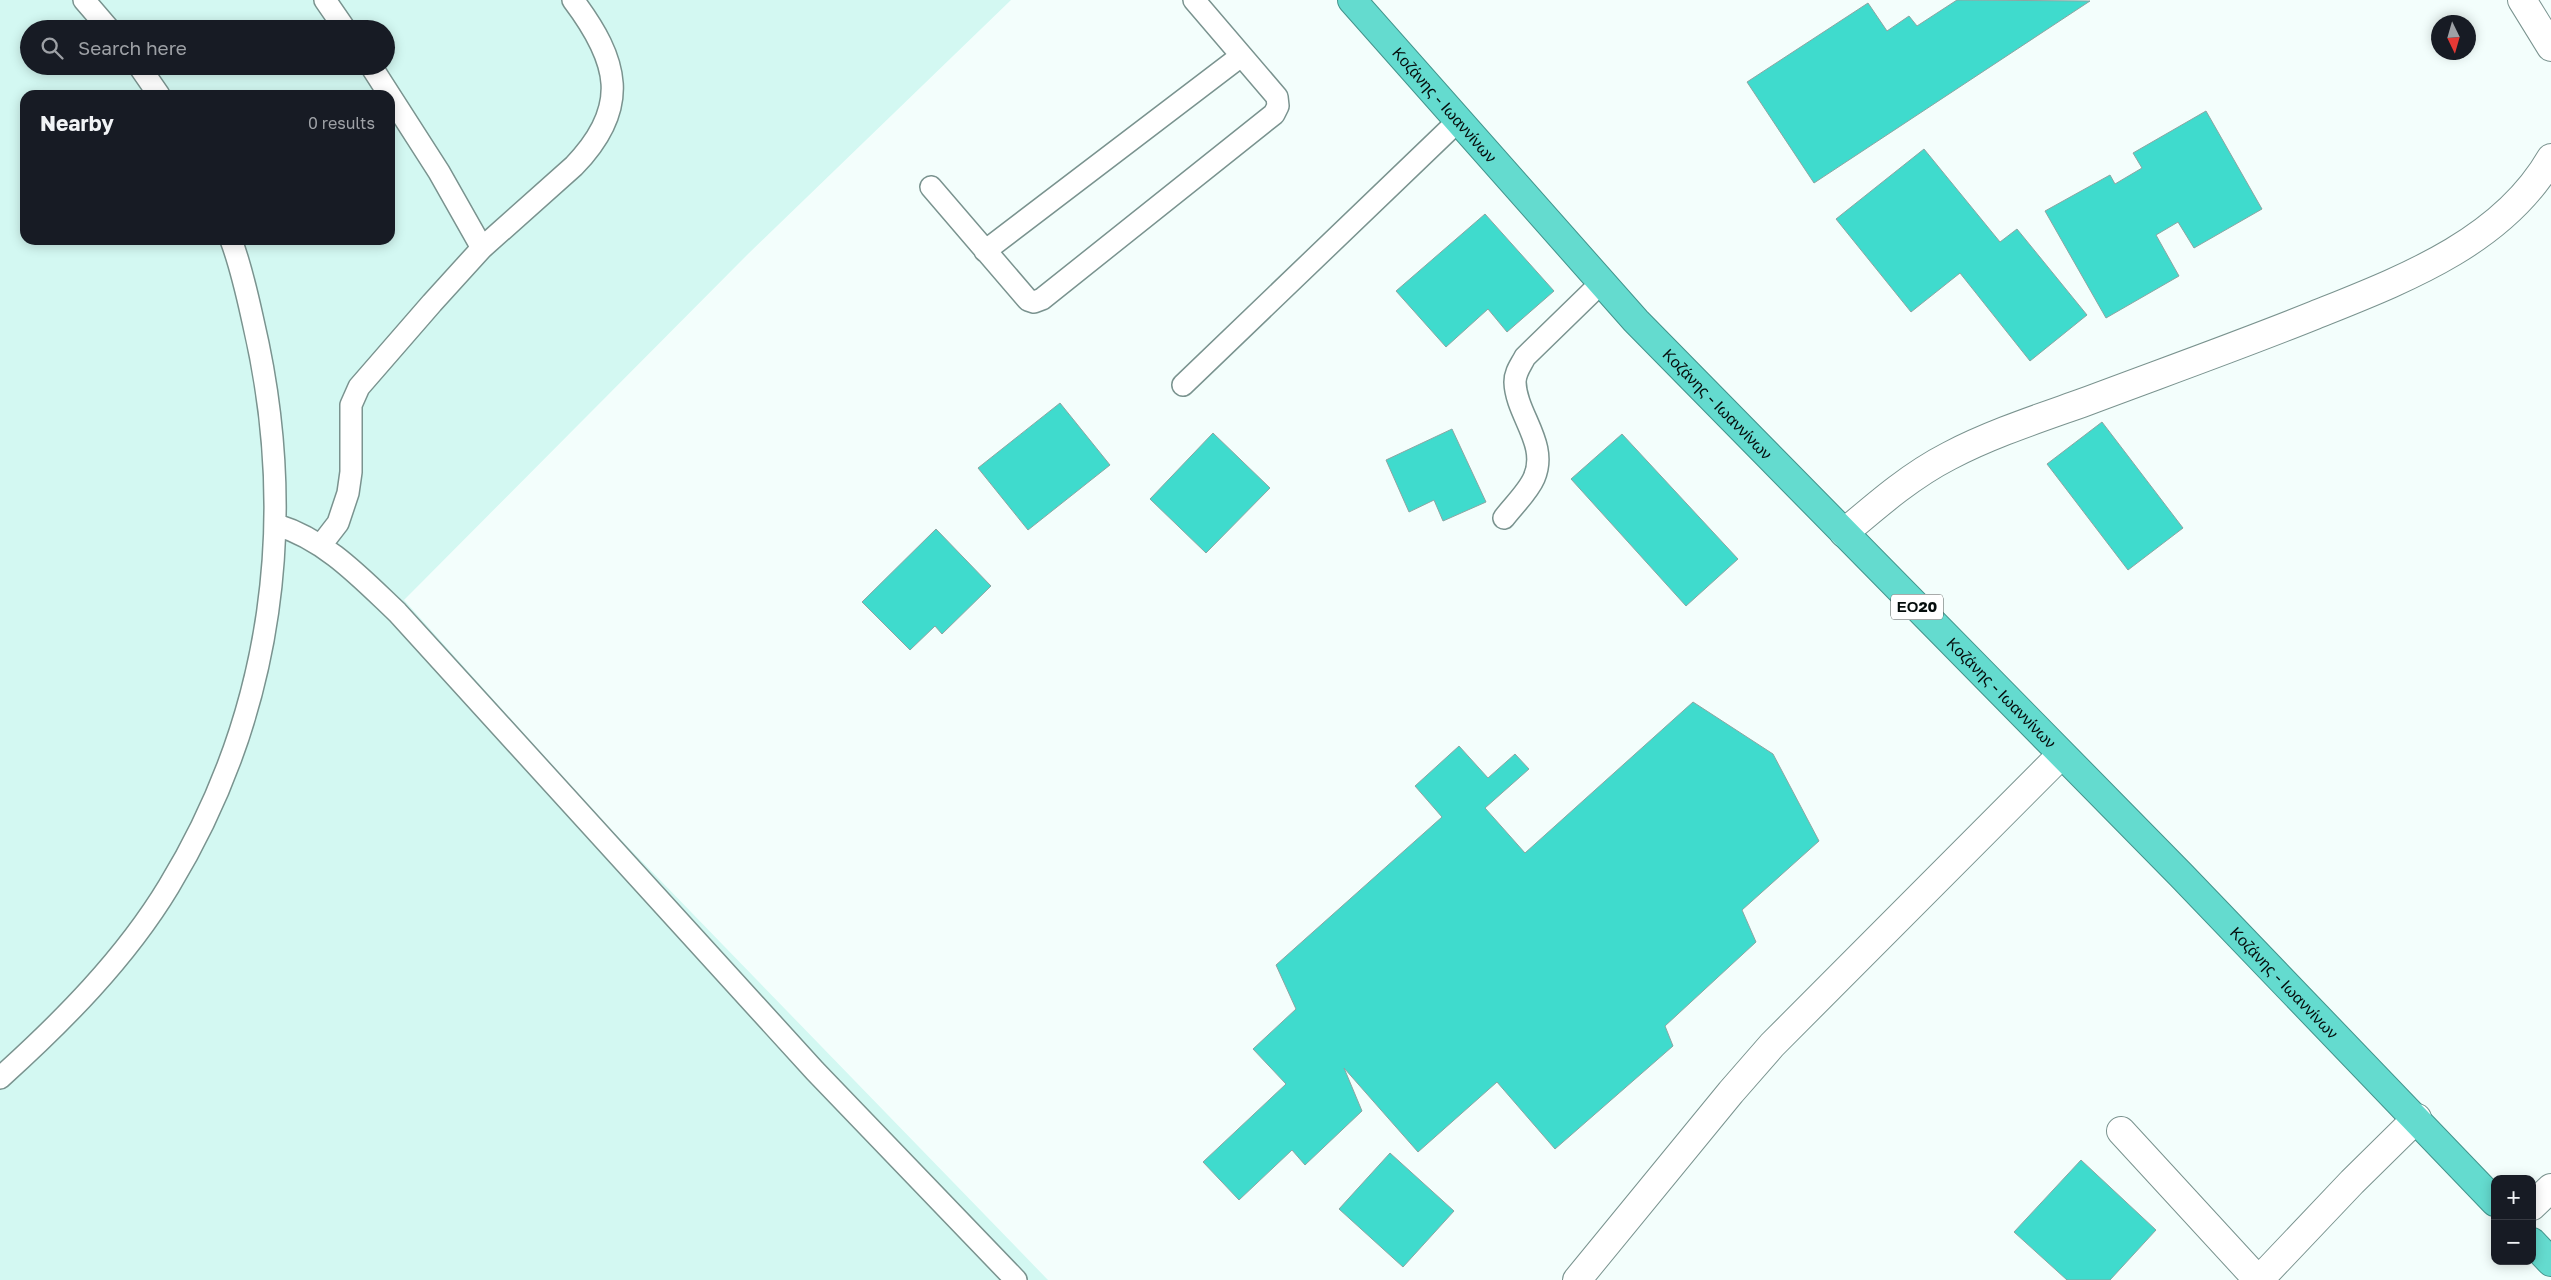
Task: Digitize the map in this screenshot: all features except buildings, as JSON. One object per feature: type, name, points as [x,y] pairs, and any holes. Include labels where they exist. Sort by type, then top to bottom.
[{"type":"highway","name":"Κοζάνης - Ιωαννίνων","points":[[1352,0],[1601,283],[2061,755],[2188,882],[2417,1118],[2491,1198]]},
{"type":"highway","points":[[2536,1246],[2551,1262]]},
{"type":"street","points":[[2522,0],[2551,47]]},
{"type":"street","points":[[1844,533],[1887,496],[1925,470],[1980,442],[2290,326],[2396,281],[2442,258],[2472,240],[2504,215],[2539,178],[2551,158]]},
{"type":"street","points":[[1577,1280],[1731,1092],[1772,1045],[2061,755]]},
{"type":"street","points":[[2121,1131],[2258,1280],[2352,1182],[2417,1118]]},
{"type":"street","points":[[2536,1202],[2551,1188]]},
{"type":"lane","points":[[84,0],[101,20]]},
{"type":"lane","points":[[325,0],[339,20]]},
{"type":"lane","points":[[321,545],[338,523],[348,493],[351,472],[350,419],[354,395],[432,302],[482,248],[574,166],[587,152],[605,126],[612,96],[611,67],[592,25],[573,0]]},
{"type":"lane","points":[[931,187],[1028,300],[1034,302],[1042,299],[1274,114],[1278,106],[1277,97],[1194,0]]},
{"type":"lane","points":[[985,251],[1242,56]]},
{"type":"lane","points":[[145,75],[156,90]]},
{"type":"lane","points":[[377,75],[386,90]]},
{"type":"lane","points":[[395,103],[439,172],[482,248]]},
{"type":"lane","points":[[1184,385],[1458,120]]},
{"type":"lane","points":[[0,1078],[77,1005],[167,888],[200,830],[229,762],[246,713],[271,596],[276,525],[271,418],[261,356],[233,245]]},
{"type":"lane","points":[[1504,518],[1534,478],[1537,461],[1536,440],[1520,404],[1515,382],[1517,371],[1525,357],[1601,283]]},
{"type":"lane","points":[[276,525],[321,545],[356,573],[398,612],[815,1071],[1016,1280]]},
{"type":"shaded area","points":[[0,0],[1011,0],[747,255],[404,600],[592,810],[1048,1280],[0,1280]]}]
